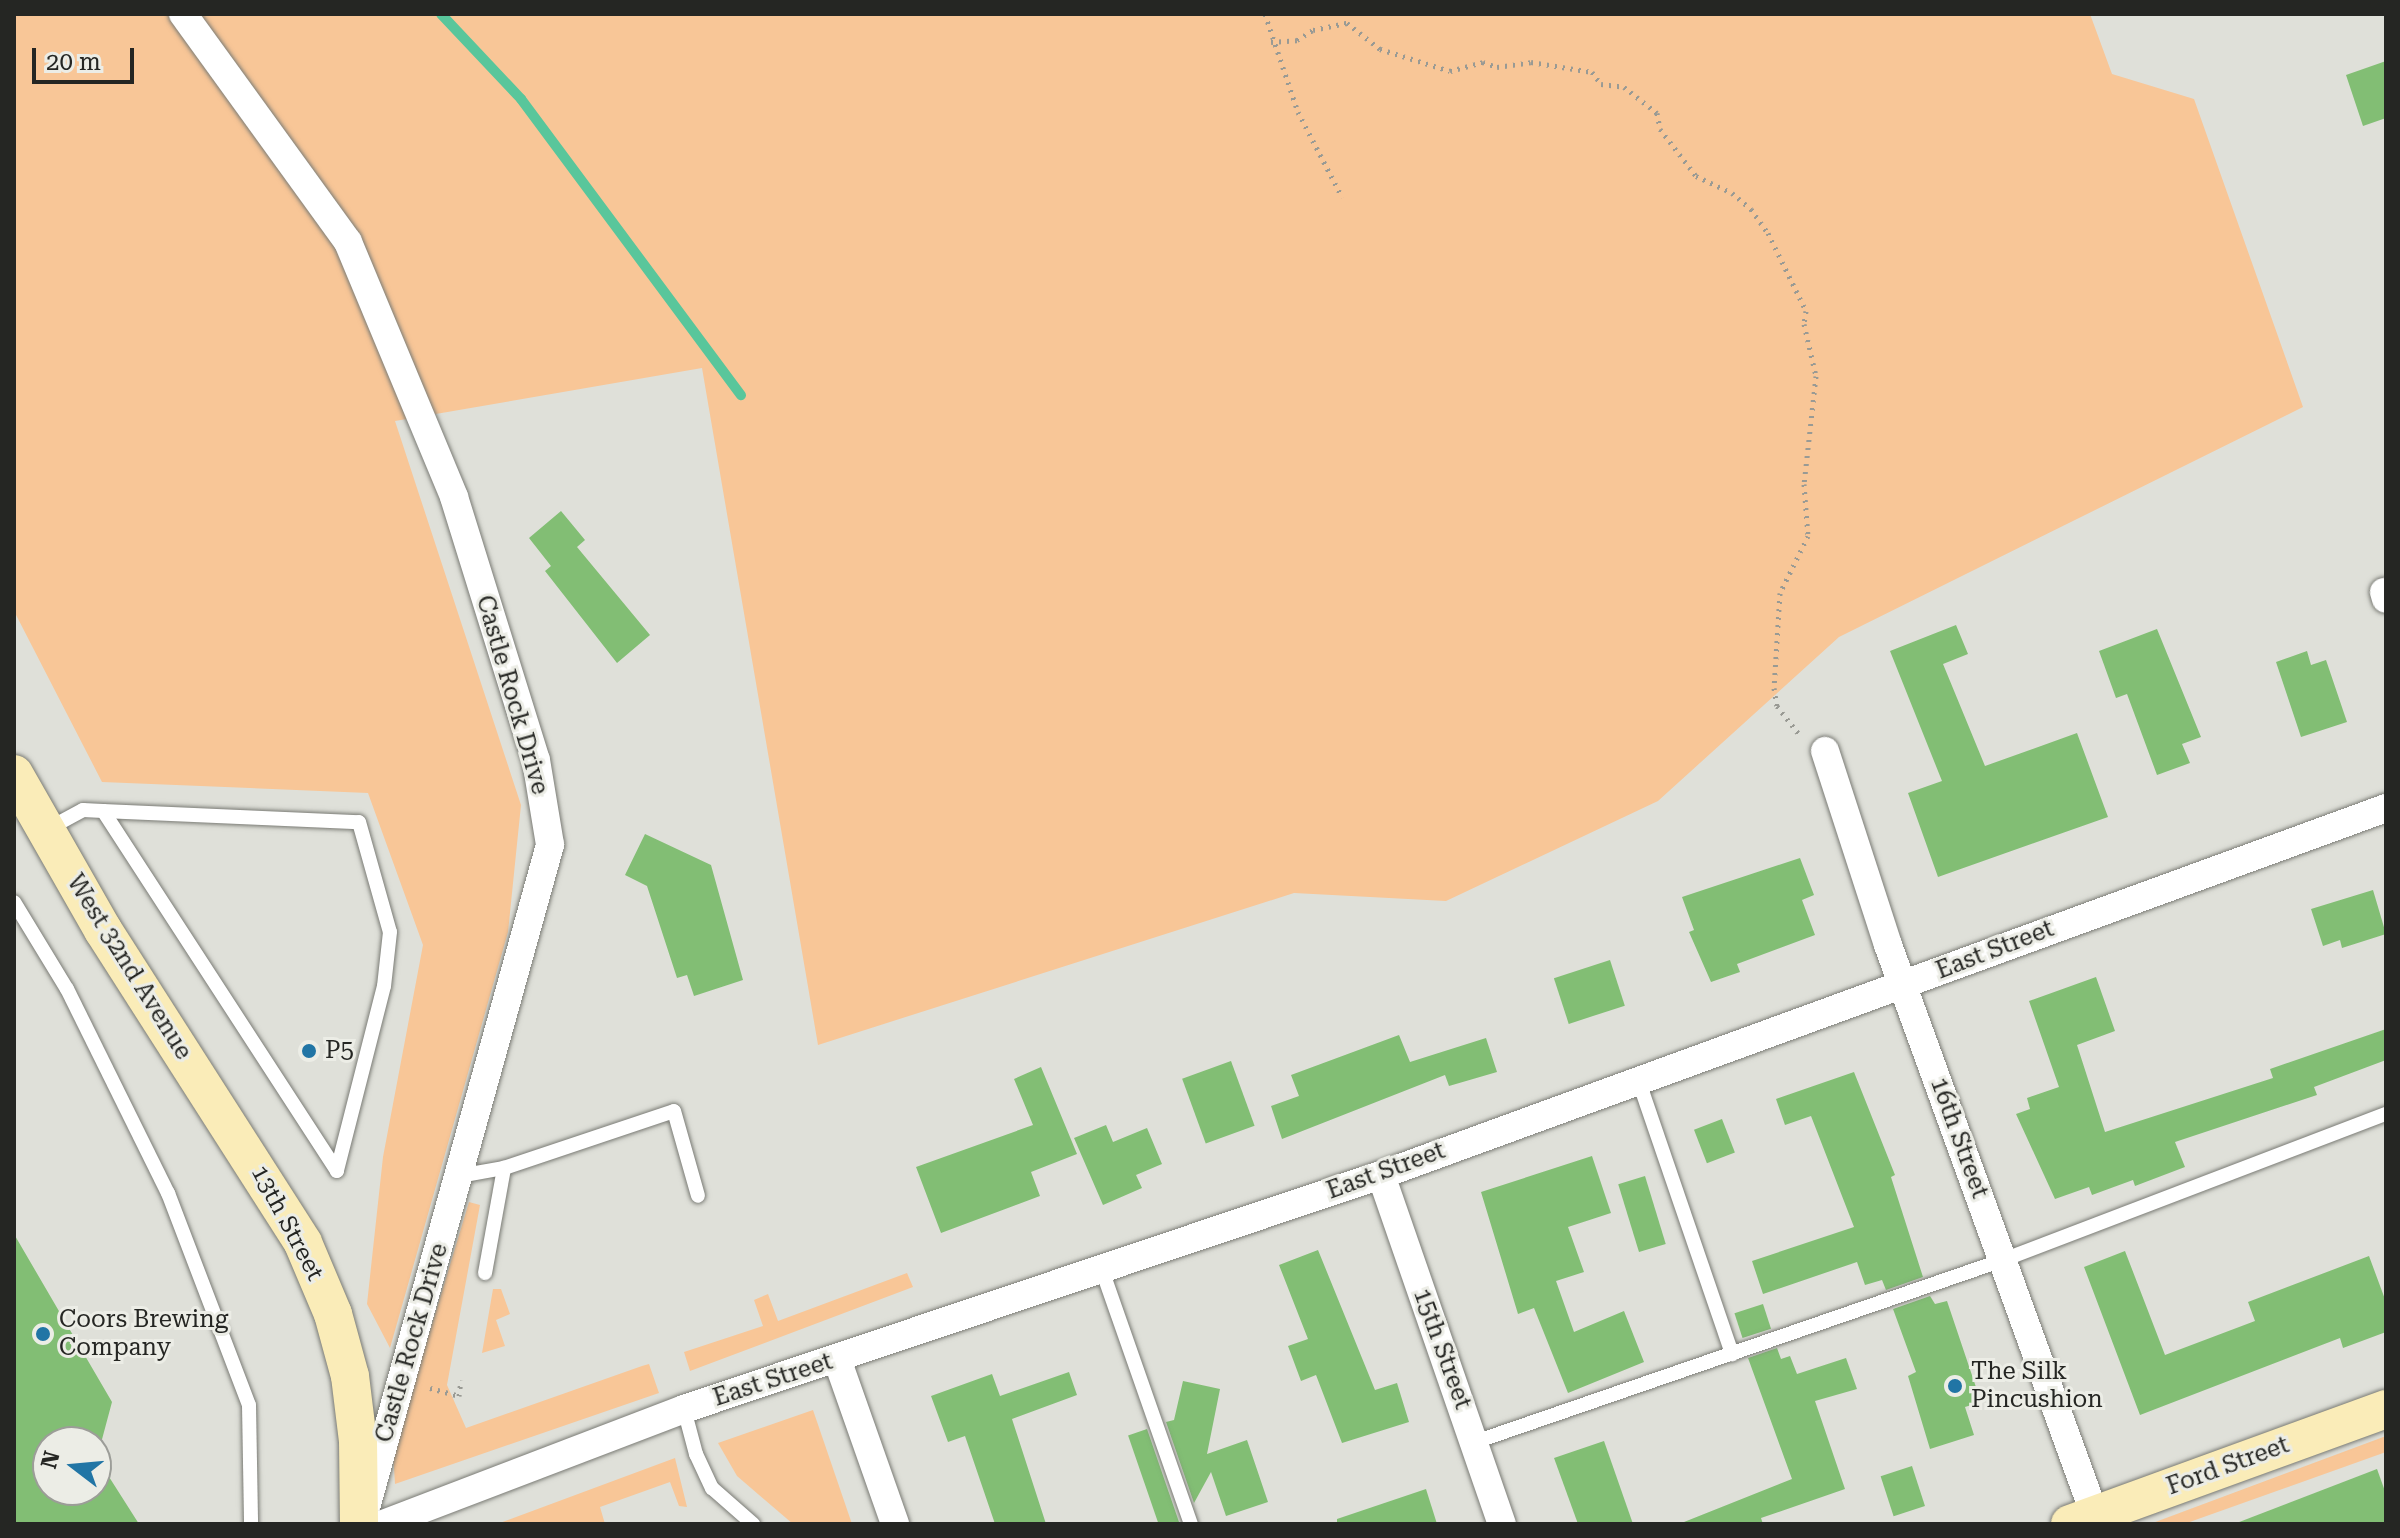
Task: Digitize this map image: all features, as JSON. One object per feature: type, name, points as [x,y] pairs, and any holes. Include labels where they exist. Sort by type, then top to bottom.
[{"type":"street","name":"Castle Rock Drive","points":[[183,14],[348,242],[454,497],[536,760],[550,845],[360,1524]]},
{"type":"street","name":"16th Street","points":[[1825,751],[1904,985],[2003,1260],[2088,1521]]},
{"type":"street","name":"West 32nd Avenue","points":[[14,774],[103,930],[251,1157]]},
{"type":"street","name":"East Street","points":[[383,1524],[684,1409],[1381,1175],[2386,808]]},
{"type":"street","name":"13th Street","points":[[251,1157],[303,1243],[333,1314],[350,1376],[358,1441],[360,1524]]},
{"type":"street","name":"15th Street","points":[[1381,1175],[1502,1524]]},
{"type":"street","points":[[837,1359],[895,1524]]},
{"type":"street","name":"Ford Street","points":[[2088,1521],[2386,1409]]},
{"type":"lane","points":[[45,831],[83,810],[359,822],[390,932],[384,986],[337,1171],[103,811]]},
{"type":"lane","points":[[14,902],[67,989],[168,1193],[233,1363],[249,1405],[251,1524]]},
{"type":"lane","points":[[1638,1079],[1732,1354]]},
{"type":"lane","points":[[459,1176],[504,1168],[674,1111],[698,1196]]},
{"type":"lane","points":[[1475,1442],[2003,1260],[2386,1114]]},
{"type":"lane","points":[[485,1273],[504,1168]]},
{"type":"lane","points":[[1102,1270],[1191,1524]]},
{"type":"lane","points":[[684,1409],[694,1449],[712,1488],[753,1524]]},
{"type":"path","points":[[1265,14],[1271,42],[1287,67],[1298,112],[1342,197]]},
{"type":"path","points":[[1271,42],[1297,40],[1313,30],[1347,23],[1380,49],[1450,71],[1483,62],[1497,67],[1531,62],[1592,72],[1601,84],[1624,87],[1657,113],[1660,129],[1696,176],[1732,193],[1751,209],[1768,233],[1806,311],[1804,324],[1813,354],[1815,392],[1804,484],[1808,536],[1780,593],[1774,688],[1777,706],[1790,728],[1825,751]]},
{"type":"path","points":[[459,1396],[461,1380]]},
{"type":"shaded area","points":[[14,14],[2090,14],[2112,74],[2194,99],[2303,407],[1839,637],[1658,801],[1446,901],[1294,893],[818,1045],[702,368],[395,421],[521,805],[508,932],[390,1348],[367,1304],[383,1157],[423,945],[368,793],[102,782],[14,611]]},
{"type":"shaded area","points":[[469,1202],[480,1205],[447,1385],[466,1428],[649,1364],[659,1393],[395,1484],[393,1453]]},
{"type":"shaded area","points":[[907,1273],[913,1287],[690,1371],[684,1352],[763,1326],[754,1300],[768,1294],[778,1321]]},
{"type":"shaded area","points":[[493,1289],[501,1289],[510,1314],[496,1320],[505,1346],[482,1353]]},
{"type":"shaded area","points":[[813,1410],[852,1524],[793,1524],[737,1476],[718,1443]]},
{"type":"shaded area","points":[[2386,1436],[2386,1452],[2184,1524],[2150,1524]]},
{"type":"shaded area","points":[[675,1458],[687,1507],[679,1506],[670,1482],[600,1507],[605,1524],[497,1524]]},
{"type":"building","points":[[2386,61],[2386,118],[2363,126],[2346,75]]},
{"type":"building","points":[[561,511],[585,540],[577,547],[650,635],[617,663],[545,571],[551,566],[529,538]]},
{"type":"building","points":[[1956,625],[1968,654],[1943,664],[1985,766],[2077,733],[2108,817],[1938,877],[1908,793],[1942,781],[1890,651]]},
{"type":"building","points":[[2157,629],[2201,737],[2182,744],[2190,763],[2157,775],[2127,694],[2116,698],[2099,651]]},
{"type":"building","points":[[2307,651],[2311,665],[2326,660],[2347,722],[2301,737],[2276,662]]},
{"type":"building","points":[[645,834],[711,865],[743,980],[694,996],[687,975],[677,978],[647,886],[625,875]]},
{"type":"building","points":[[1800,858],[1814,895],[1802,900],[1815,935],[1737,964],[1740,972],[1711,982],[1689,932],[1694,930],[1682,897]]},
{"type":"building","points":[[2373,890],[2386,934],[2342,948],[2340,940],[2323,946],[2311,909]]},
{"type":"building","points":[[1610,960],[1625,1006],[1569,1024],[1554,978]]},
{"type":"building","points":[[2096,977],[2115,1031],[2077,1045],[2105,1132],[2273,1078],[2270,1069],[2386,1029],[2386,1060],[2314,1087],[2317,1095],[2175,1142],[2185,1167],[2135,1186],[2133,1180],[2092,1195],[2089,1187],[2055,1199],[2016,1114],[2030,1109],[2027,1098],[2059,1087],[2029,1001]]},
{"type":"building","points":[[1399,1035],[1410,1062],[1486,1038],[1497,1072],[1449,1086],[1445,1075],[1282,1139],[1271,1106],[1299,1096],[1291,1075]]},
{"type":"building","points":[[1231,1061],[1255,1126],[1206,1144],[1182,1079]]},
{"type":"building","points":[[1041,1067],[1077,1154],[1031,1172],[1040,1196],[941,1233],[916,1167],[1033,1125],[1014,1079]]},
{"type":"building","points":[[1854,1072],[1895,1175],[1891,1177],[1923,1277],[1886,1290],[1882,1280],[1865,1285],[1857,1262],[1763,1294],[1752,1261],[1854,1227],[1811,1116],[1785,1125],[1776,1099]]},
{"type":"building","points":[[1722,1119],[1735,1153],[1707,1163],[1694,1130]]},
{"type":"building","points":[[1106,1125],[1113,1142],[1147,1128],[1162,1164],[1136,1175],[1142,1188],[1103,1205],[1074,1138]]},
{"type":"building","points":[[1592,1156],[1611,1213],[1568,1227],[1584,1272],[1556,1281],[1574,1332],[1624,1311],[1644,1362],[1568,1393],[1534,1308],[1518,1314],[1481,1192]]},
{"type":"building","points":[[1645,1176],[1666,1244],[1639,1252],[1618,1184]]},
{"type":"building","name":"Coors Brewing Company","points":[[14,1234],[112,1402],[106,1426],[32,1426],[32,1506],[112,1506],[112,1482],[139,1524],[14,1524]]},
{"type":"building","points":[[1318,1250],[1375,1390],[1397,1383],[1409,1422],[1342,1443],[1316,1375],[1301,1381],[1288,1346],[1308,1339],[1279,1265]]},
{"type":"building","points":[[2125,1251],[2165,1355],[2255,1321],[2248,1302],[2369,1256],[2386,1302],[2386,1332],[2343,1348],[2340,1338],[2140,1415],[2084,1267]]},
{"type":"building","points":[[1930,1296],[1935,1304],[1947,1301],[1981,1402],[1965,1407],[1974,1435],[1930,1449],[1908,1376],[1916,1372],[1893,1309]]},
{"type":"building","points":[[1763,1304],[1771,1329],[1743,1338],[1734,1313]]},
{"type":"building","points":[[1777,1348],[1781,1359],[1790,1356],[1797,1374],[1846,1358],[1857,1389],[1815,1401],[1845,1489],[1761,1518],[1763,1524],[1679,1524],[1792,1479],[1748,1358]]},
{"type":"building","points":[[1069,1372],[1077,1395],[1012,1419],[1046,1524],[995,1524],[965,1436],[948,1442],[931,1396],[992,1374],[1000,1396]]},
{"type":"building","points":[[1183,1381],[1220,1389],[1207,1454],[1247,1440],[1268,1502],[1226,1516],[1211,1472],[1194,1503],[1166,1422],[1174,1420]]},
{"type":"building","points":[[1147,1429],[1180,1524],[1159,1524],[1128,1436]]},
{"type":"building","points":[[1604,1441],[1633,1524],[1578,1524],[1554,1458]]},
{"type":"building","points":[[1912,1466],[1925,1506],[1894,1516],[1881,1476]]},
{"type":"building","points":[[2377,1469],[2386,1494],[2386,1524],[2234,1524]]},
{"type":"building","points":[[1426,1489],[1437,1524],[1337,1524],[1337,1519]]},
{"type":"waterway","points":[[441,14],[521,99],[741,395]]},
{"type":"place","name":"P5","points":[[309,1051]]},
{"type":"place","name":"Coors Brewing Company","points":[[43,1334]]},
{"type":"place","name":"The Silk Pincushion","points":[[1955,1386]]}]
